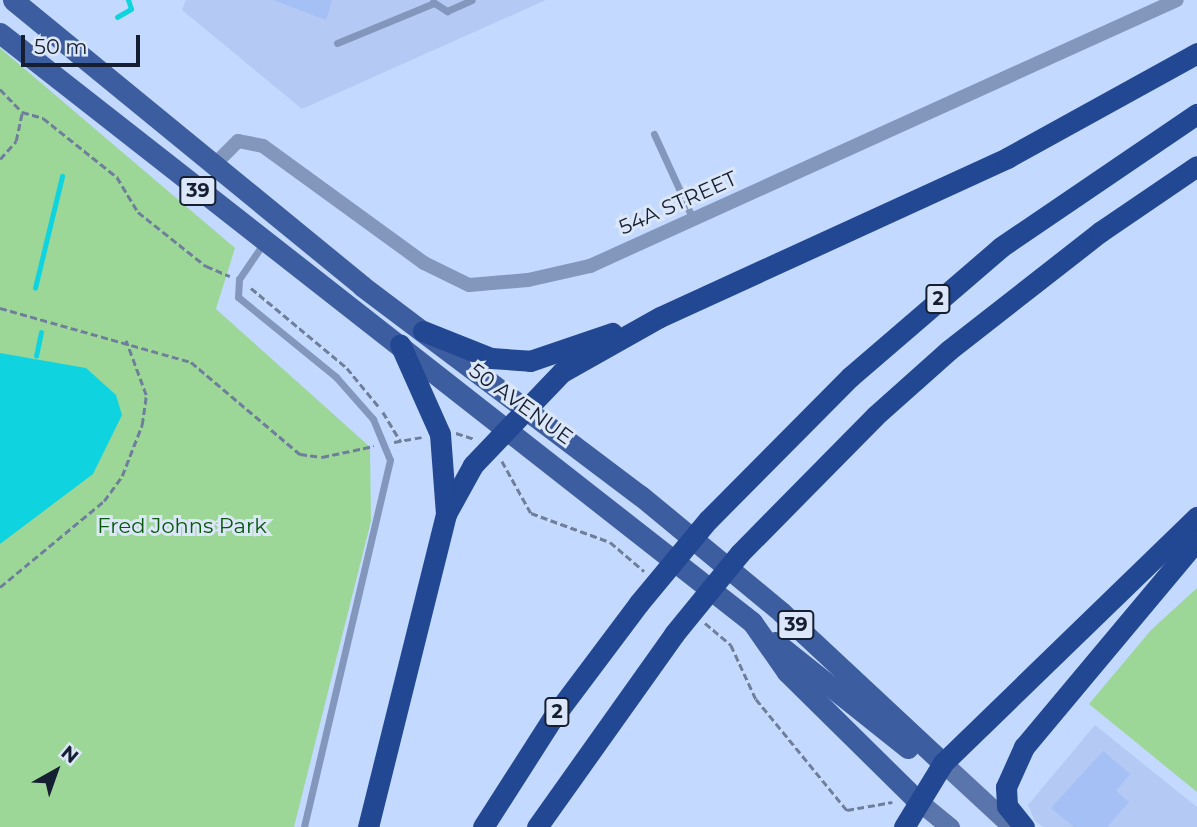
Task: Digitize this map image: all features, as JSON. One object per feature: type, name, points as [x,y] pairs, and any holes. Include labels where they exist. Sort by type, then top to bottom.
[{"type":"highway","points":[[368,827],[446,514],[472,465],[562,372],[660,317],[1007,158],[1197,53]]},
{"type":"highway","name":"2","points":[[483,827],[552,719],[639,603],[708,520],[850,377],[1001,247],[1197,114]]},
{"type":"highway","name":"2","points":[[537,827],[674,634],[740,553],[875,416],[949,350],[1100,232],[1197,166]]},
{"type":"highway","points":[[423,331],[491,358],[530,361],[660,317]]},
{"type":"highway","points":[[400,344],[440,433],[446,514]]},
{"type":"highway","points":[[904,827],[917,800],[943,763],[1197,517]]},
{"type":"highway","points":[[1024,827],[1007,806],[1006,787],[1024,747],[1197,540]]},
{"type":"main road","name":"50 AVENUE","points":[[13,0],[214,166],[423,331],[527,407],[641,496],[781,612],[1012,827]]},
{"type":"main road","name":"50 AVENUE","points":[[0,33],[264,243],[400,344],[752,622],[787,672],[917,800],[950,827]]},
{"type":"main road","points":[[506,428],[534,426],[641,496]]},
{"type":"main road","points":[[752,622],[884,731],[921,757],[943,763]]},
{"type":"street","name":"54A STREET","points":[[214,166],[238,141],[262,146],[424,263],[470,285],[528,280],[590,265],[1177,0]]},
{"type":"lane","points":[[338,43],[433,2],[447,11],[469,1]]},
{"type":"lane","points":[[654,134],[693,219]]},
{"type":"lane","points":[[264,243],[239,279],[238,297],[336,377],[373,419],[390,460],[387,486],[304,827]]},
{"type":"path","points":[[0,89],[22,112],[43,118],[117,177],[138,212],[206,265],[239,279]]},
{"type":"path","points":[[0,159],[16,141],[22,112]]},
{"type":"path","points":[[0,308],[126,341],[191,362],[300,454],[322,457],[383,443],[401,442]]},
{"type":"path","points":[[0,587],[104,501],[122,476],[142,425],[146,395],[126,341]]},
{"type":"shaded area","points":[[186,0],[546,0],[302,109],[182,10]]},
{"type":"shaded area","points":[[0,353],[86,368],[116,395],[122,415],[93,474],[0,544]]},
{"type":"shaded area","points":[[1095,725],[1197,807],[1197,827],[1043,827],[1035,821],[1028,805]]},
{"type":"green space","name":"Fred Johns Park","points":[[0,48],[235,248],[216,309],[370,447],[371,521],[294,827],[0,827]]},
{"type":"green space","points":[[1197,588],[1197,792],[1089,704],[1151,630]]},
{"type":"building","points":[[273,0],[332,0],[326,20]]},
{"type":"building","points":[[1103,751],[1130,774],[1116,791],[1129,802],[1107,827],[1074,827],[1051,808]]},
{"type":"waterway","points":[[117,17],[131,9],[128,0]]},
{"type":"waterway","points":[[35,288],[62,176]]},
{"type":"waterway","points":[[36,356],[41,333]]}]
